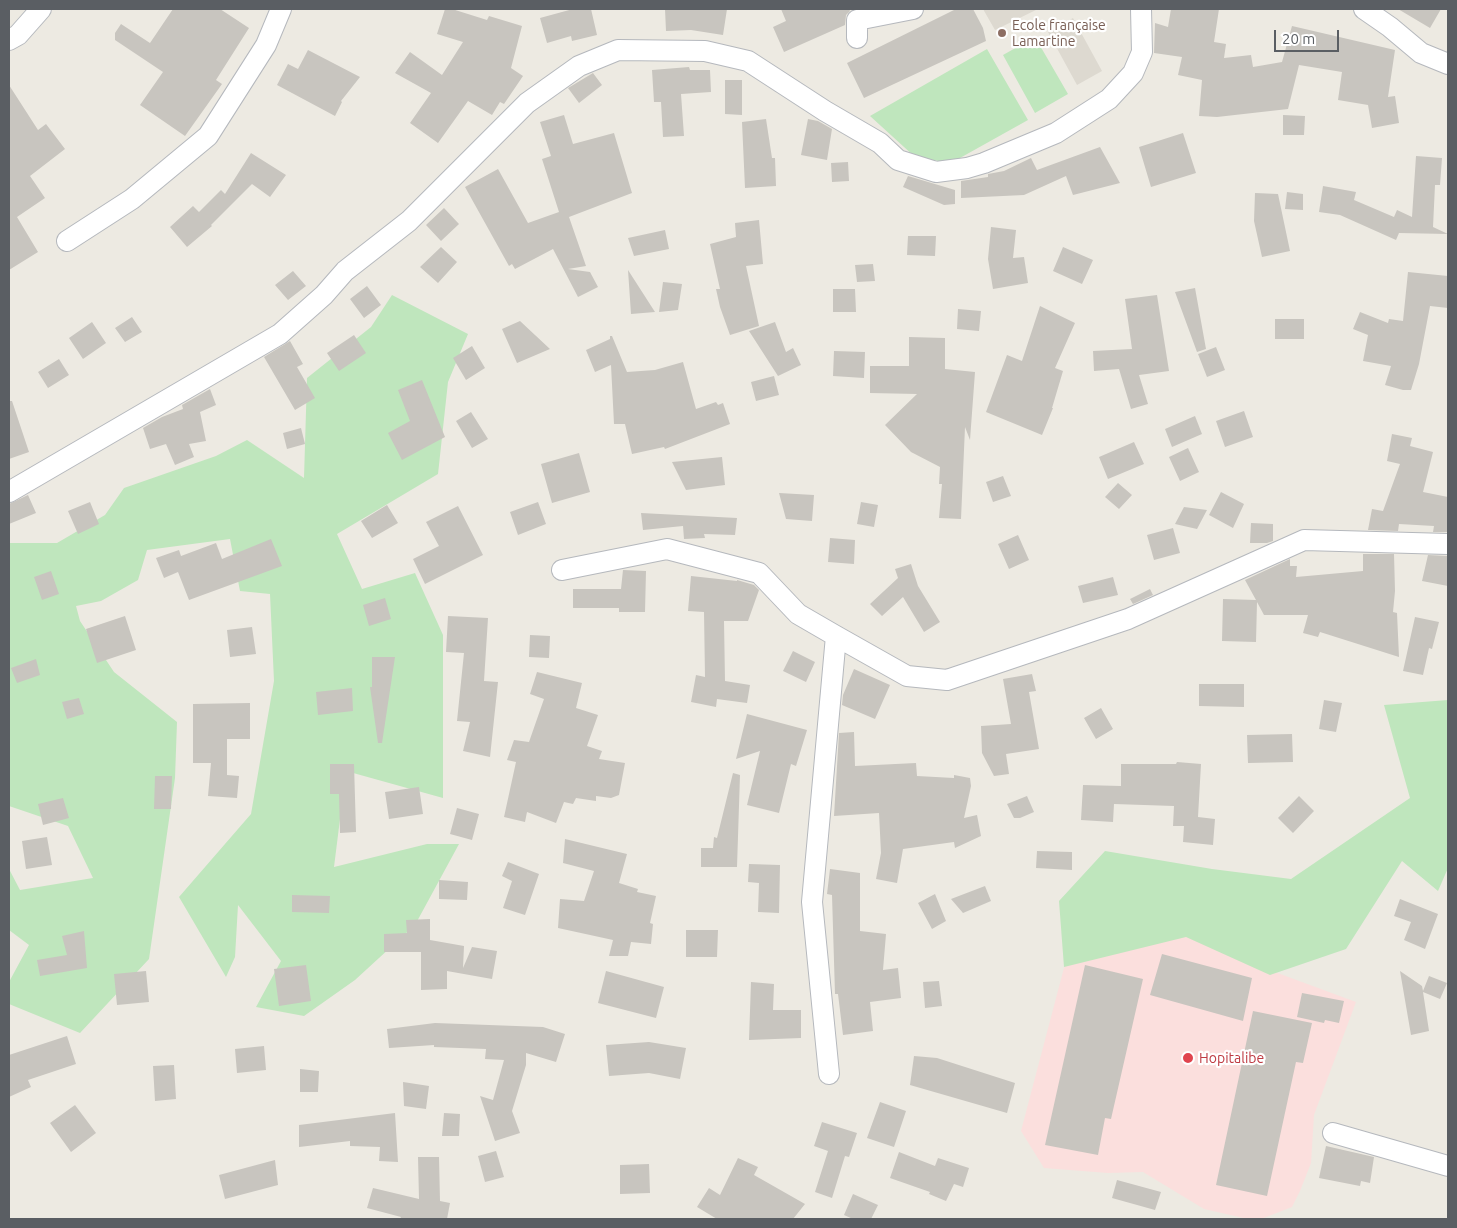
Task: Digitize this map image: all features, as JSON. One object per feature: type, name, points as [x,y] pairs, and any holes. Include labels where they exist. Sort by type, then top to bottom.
[{"type":"street","points":[[9,40],[18,35],[41,9]]},
{"type":"street","points":[[67,241],[132,199],[208,136],[266,44],[282,9]]},
{"type":"street","points":[[857,38],[857,20],[913,9]]},
{"type":"street","points":[[9,492],[280,334],[324,295],[345,271],[409,221],[527,103],[579,66],[618,50],[705,51],[748,61],[825,111],[880,143],[898,160],[936,172],[967,168],[984,163],[1056,133],[1109,100],[1133,73],[1142,52],[1141,9]]},
{"type":"street","points":[[1364,9],[1422,53],[1448,64]]},
{"type":"street","points":[[562,570],[667,549],[759,573],[798,614],[836,636],[907,676],[947,680],[1128,619],[1304,540],[1448,544]]},
{"type":"street","points":[[829,1074],[812,902],[836,636]]},
{"type":"street","points":[[1333,1133],[1448,1166]]},
{"type":"shaded area","points":[[983,9],[1038,9],[995,30]]},
{"type":"shaded area","points":[[1073,18],[1102,71],[1077,85],[1048,32]]},
{"type":"shaded area","name":"Hopitalibe","points":[[1167,927],[1264,968],[1356,1002],[1314,1115],[1311,1163],[1300,1191],[1292,1207],[1261,1219],[1248,1219],[1204,1209],[1143,1172],[1108,1173],[1044,1168],[1021,1131],[1070,945]]},
{"type":"green space","points":[[1035,37],[1068,94],[1035,113],[1003,55]]},
{"type":"green space","points":[[987,49],[1028,120],[951,163],[915,157],[870,116]]},
{"type":"green space","points":[[392,295],[468,334],[448,382],[438,474],[337,534],[362,589],[415,573],[443,635],[443,798],[346,771],[334,867],[427,844],[459,844],[415,925],[355,980],[304,1016],[256,1007],[281,961],[238,905],[235,957],[226,977],[179,897],[251,814],[274,681],[270,594],[240,591],[230,539],[147,550],[138,580],[101,601],[76,606],[80,621],[114,672],[177,722],[175,778],[149,959],[80,1033],[9,1004],[9,982],[29,945],[9,930],[9,869],[20,890],[93,878],[68,826],[9,806],[9,543],[57,543],[105,515],[124,488],[216,456],[247,440],[304,478],[307,378],[371,327]]},
{"type":"green space","points":[[1448,700],[1448,868],[1438,891],[1402,861],[1346,949],[1270,975],[1186,937],[1064,967],[1059,901],[1105,851],[1212,869],[1291,879],[1410,798],[1384,705]]},
{"type":"building","points":[[173,9],[220,9],[249,28],[216,80],[222,84],[185,136],[140,105],[163,72],[115,40],[115,33],[121,24],[150,43]]},
{"type":"building","points":[[445,9],[452,9],[487,20],[489,16],[522,26],[511,68],[523,76],[504,104],[500,102],[492,115],[468,101],[438,143],[410,123],[431,93],[395,73],[410,52],[442,75],[463,42],[437,34]]},
{"type":"building","points":[[573,9],[591,9],[597,35],[572,41],[571,36],[547,43],[540,18]]},
{"type":"building","points":[[665,9],[727,9],[723,35],[691,30],[666,31]]},
{"type":"building","points":[[781,9],[849,9],[850,11],[846,15],[845,25],[784,52],[773,27],[786,21]]},
{"type":"building","points":[[956,9],[973,9],[983,28],[986,41],[864,98],[847,63]]},
{"type":"building","points":[[1171,9],[1219,9],[1214,42],[1226,44],[1224,58],[1251,55],[1253,67],[1282,62],[1292,26],[1395,50],[1388,97],[1395,96],[1399,123],[1372,128],[1368,105],[1338,100],[1342,72],[1299,65],[1288,109],[1217,117],[1199,116],[1202,80],[1178,75],[1182,57],[1154,53],[1155,23],[1168,27]]},
{"type":"building","points":[[1398,9],[1441,9],[1430,28]]},
{"type":"building","points":[[308,50],[360,77],[341,101],[335,116],[277,85],[288,64],[298,69]]},
{"type":"building","points":[[689,67],[690,70],[710,70],[711,92],[681,94],[684,136],[663,137],[661,102],[654,102],[652,70]]},
{"type":"building","points":[[593,73],[602,85],[579,103],[568,88]]},
{"type":"building","points":[[725,80],[742,80],[742,115],[725,114]]},
{"type":"building","points":[[9,85],[38,130],[46,124],[65,149],[30,176],[45,198],[17,217],[38,252],[9,270]]},
{"type":"building","points":[[564,115],[573,144],[614,133],[632,193],[569,217],[586,266],[568,269],[590,272],[598,287],[578,297],[553,249],[515,269],[512,264],[509,266],[465,187],[498,169],[528,223],[559,212],[542,159],[551,156],[540,122]]},
{"type":"building","points":[[1283,115],[1305,116],[1304,135],[1283,135]]},
{"type":"building","points":[[766,119],[772,158],[775,158],[776,186],[745,188],[742,122]]},
{"type":"building","points":[[808,119],[818,121],[832,129],[827,160],[801,155]]},
{"type":"building","points":[[1183,133],[1196,173],[1151,187],[1139,147]]},
{"type":"building","points":[[1100,147],[1120,183],[1073,195],[1066,176],[1024,195],[961,198],[961,181],[988,177],[988,174],[1004,171],[1031,158],[1037,170]]},
{"type":"building","points":[[251,153],[286,175],[270,197],[252,184],[212,226],[187,247],[170,227],[193,206],[199,212],[221,190],[225,194]]},
{"type":"building","points":[[1416,156],[1442,158],[1440,185],[1435,185],[1433,227],[1448,234],[1399,233],[1396,240],[1340,215],[1319,212],[1323,186],[1356,192],[1354,200],[1394,217],[1397,210],[1412,217]]},
{"type":"building","points":[[848,162],[849,181],[832,182],[831,163]]},
{"type":"building","points":[[908,176],[955,190],[955,204],[944,205],[903,187]]},
{"type":"building","points":[[1287,192],[1303,194],[1303,210],[1285,209]]},
{"type":"building","points":[[1255,193],[1278,194],[1290,251],[1262,257],[1254,221]]},
{"type":"building","points":[[444,208],[459,224],[441,241],[426,225]]},
{"type":"building","points":[[759,220],[763,264],[746,266],[759,326],[730,335],[716,289],[720,289],[710,244],[736,237],[735,223]]},
{"type":"building","points":[[991,227],[1016,230],[1013,258],[1024,257],[1028,283],[993,289],[988,259]]},
{"type":"building","points":[[665,230],[669,249],[634,256],[628,238]]},
{"type":"building","points":[[908,236],[936,236],[935,256],[907,255]]},
{"type":"building","points":[[441,247],[457,262],[438,283],[420,267]]},
{"type":"building","points":[[1063,247],[1093,260],[1082,284],[1053,271]]},
{"type":"building","points":[[873,264],[875,281],[857,282],[855,265]]},
{"type":"building","points":[[628,270],[655,312],[631,314]]},
{"type":"building","points":[[293,271],[306,286],[288,300],[275,285]]},
{"type":"building","points":[[1408,272],[1448,276],[1448,308],[1430,306],[1419,364],[1411,390],[1403,390],[1385,385],[1391,366],[1363,361],[1368,335],[1353,329],[1360,312],[1388,323],[1389,319],[1403,321]]},
{"type":"building","points":[[663,282],[682,284],[678,310],[659,312]]},
{"type":"building","points":[[367,286],[381,305],[364,318],[350,299]]},
{"type":"building","points":[[1195,288],[1206,349],[1197,352],[1175,292]]},
{"type":"building","points":[[833,289],[855,289],[856,312],[833,312]]},
{"type":"building","points":[[1157,295],[1169,371],[1139,375],[1148,404],[1131,409],[1119,369],[1094,371],[1093,351],[1132,349],[1125,299]]},
{"type":"building","points":[[1040,306],[1075,323],[1055,368],[1063,371],[1053,408],[1042,435],[986,412],[1007,355],[1022,361]]},
{"type":"building","points":[[958,309],[981,311],[979,331],[957,329]]},
{"type":"building","points":[[132,317],[142,332],[125,342],[115,328]]},
{"type":"building","points":[[1275,319],[1304,319],[1304,339],[1275,339]]},
{"type":"building","points":[[520,321],[550,349],[517,363],[502,329]]},
{"type":"building","points":[[92,322],[106,343],[83,359],[69,338]]},
{"type":"building","points":[[775,322],[786,352],[793,348],[801,365],[778,376],[749,331]]},
{"type":"building","points":[[354,335],[366,353],[339,371],[327,353]]},
{"type":"building","points":[[610,336],[612,336],[627,372],[655,370],[683,362],[696,409],[716,402],[718,405],[723,403],[730,424],[665,449],[664,447],[632,454],[625,424],[614,424],[611,365],[595,372],[586,350],[610,339]]},
{"type":"building","points":[[909,337],[945,338],[945,369],[975,372],[970,440],[965,427],[961,519],[939,518],[942,484],[939,484],[940,467],[911,452],[885,425],[917,394],[870,393],[870,366],[909,366]]},
{"type":"building","points":[[290,341],[303,364],[297,367],[315,398],[295,410],[264,357]]},
{"type":"building","points":[[472,346],[485,368],[466,380],[453,358]]},
{"type":"building","points":[[1216,347],[1225,370],[1207,377],[1198,354]]},
{"type":"building","points":[[834,351],[865,352],[864,378],[833,376]]},
{"type":"building","points":[[59,359],[69,375],[48,388],[38,372]]},
{"type":"building","points":[[774,376],[779,395],[756,401],[751,382]]},
{"type":"building","points":[[422,380],[445,437],[402,460],[388,433],[410,421],[398,390]]},
{"type":"building","points":[[210,389],[216,405],[200,412],[206,441],[189,444],[194,457],[175,465],[166,444],[150,449],[143,428],[162,417],[183,409],[182,405]]},
{"type":"building","points":[[9,401],[12,401],[29,452],[9,459]]},
{"type":"building","points":[[1244,411],[1253,437],[1225,447],[1216,421]]},
{"type":"building","points":[[471,412],[488,439],[472,448],[456,421]]},
{"type":"building","points":[[1195,416],[1202,434],[1172,447],[1165,429]]},
{"type":"building","points":[[301,428],[305,444],[287,449],[283,433]]},
{"type":"building","points":[[1392,434],[1412,438],[1410,446],[1433,452],[1423,492],[1448,497],[1448,532],[1433,532],[1434,526],[1399,524],[1398,531],[1368,530],[1372,509],[1383,511],[1400,464],[1387,461]]},
{"type":"building","points":[[1134,442],[1144,464],[1108,479],[1099,457]]},
{"type":"building","points":[[1188,448],[1199,472],[1180,481],[1169,457]]},
{"type":"building","points":[[579,453],[590,492],[552,503],[541,464]]},
{"type":"building","points":[[722,457],[725,485],[686,490],[672,462]]},
{"type":"building","points":[[1003,476],[1011,496],[993,502],[986,482]]},
{"type":"building","points":[[1118,483],[1132,495],[1119,509],[1105,497]]},
{"type":"building","points":[[1221,492],[1244,504],[1233,528],[1209,515]]},
{"type":"building","points":[[779,493],[814,495],[812,521],[786,519]]},
{"type":"building","points":[[28,495],[36,513],[9,524],[9,504]]},
{"type":"building","points":[[90,502],[99,524],[78,534],[68,511]]},
{"type":"building","points":[[538,502],[546,524],[518,535],[510,512]]},
{"type":"building","points":[[861,502],[878,505],[874,527],[857,524]]},
{"type":"building","points":[[387,505],[398,523],[372,538],[361,521]]},
{"type":"building","points":[[458,506],[483,555],[425,584],[413,559],[439,546],[426,522]]},
{"type":"building","points":[[1184,507],[1207,510],[1197,529],[1175,524]]},
{"type":"building","points":[[641,513],[737,518],[735,535],[704,534],[705,538],[684,539],[683,526],[643,530]]},
{"type":"building","points":[[1251,523],[1273,524],[1273,541],[1250,543]]},
{"type":"building","points":[[1173,528],[1180,553],[1154,560],[1147,535]]},
{"type":"building","points":[[1018,535],[1029,560],[1009,569],[998,544]]},
{"type":"building","points":[[830,538],[855,540],[854,564],[828,562]]},
{"type":"building","points":[[271,539],[282,566],[189,600],[178,572],[164,578],[156,558],[179,550],[181,556],[216,543],[222,559]]},
{"type":"building","points":[[1363,554],[1394,554],[1395,591],[1393,612],[1397,613],[1399,657],[1320,632],[1318,637],[1303,633],[1308,615],[1264,615],[1257,602],[1256,642],[1222,641],[1223,599],[1256,600],[1245,580],[1290,559],[1290,566],[1297,566],[1296,577],[1363,571]]},
{"type":"building","points":[[1428,555],[1448,556],[1448,586],[1422,581]]},
{"type":"building","points":[[911,564],[918,586],[940,622],[924,632],[903,597],[882,616],[870,604],[898,578],[895,569]]},
{"type":"building","points":[[623,570],[646,571],[645,612],[619,612],[619,608],[573,608],[573,589],[621,589]]},
{"type":"building","points":[[51,571],[59,594],[42,600],[34,577]]},
{"type":"building","points":[[691,576],[737,580],[754,585],[759,590],[748,621],[724,621],[725,681],[750,685],[747,703],[717,699],[716,707],[691,702],[696,675],[705,677],[704,612],[688,611]]},
{"type":"building","points":[[1113,577],[1118,595],[1083,603],[1078,586]]},
{"type":"building","points":[[1150,589],[1153,595],[1133,604],[1130,599]]},
{"type":"building","points":[[385,598],[391,619],[369,626],[363,605]]},
{"type":"building","points":[[125,616],[136,650],[97,663],[86,629]]},
{"type":"building","points":[[448,616],[488,618],[484,681],[498,682],[490,757],[463,751],[470,722],[457,721],[464,653],[446,652]]},
{"type":"building","points":[[1415,617],[1439,622],[1432,649],[1429,648],[1423,675],[1403,671]]},
{"type":"building","points":[[252,627],[256,654],[230,657],[227,630]]},
{"type":"building","points":[[530,635],[550,636],[549,658],[529,657]]},
{"type":"building","points":[[793,651],[815,662],[806,682],[783,671]]},
{"type":"building","points":[[372,657],[395,657],[382,743],[378,743],[370,687],[372,687]]},
{"type":"building","points":[[36,659],[40,675],[17,683],[11,668]]},
{"type":"building","points":[[854,669],[890,685],[875,719],[842,705],[843,695]]},
{"type":"building","points":[[537,672],[582,683],[576,708],[598,715],[587,746],[602,751],[599,759],[625,763],[619,795],[611,798],[596,796],[596,801],[576,798],[573,804],[564,802],[556,823],[527,812],[525,822],[504,817],[516,762],[507,760],[514,740],[529,742],[544,699],[530,694]]},
{"type":"building","points":[[1032,674],[1036,691],[1029,692],[1039,749],[1006,754],[1009,774],[994,776],[982,753],[981,726],[1011,724],[1003,679]]},
{"type":"building","points":[[1199,684],[1244,684],[1244,707],[1199,706]]},
{"type":"building","points":[[352,688],[353,711],[318,715],[316,692]]},
{"type":"building","points":[[79,698],[84,714],[67,719],[62,702]]},
{"type":"building","points":[[1324,700],[1342,703],[1336,732],[1319,729]]},
{"type":"building","points":[[250,703],[250,739],[227,739],[227,775],[239,776],[237,798],[208,796],[211,763],[193,763],[193,704]]},
{"type":"building","points":[[1101,708],[1113,729],[1096,739],[1084,718]]},
{"type":"building","points":[[747,714],[807,730],[796,766],[791,764],[779,813],[747,805],[760,751],[736,759]]},
{"type":"building","points":[[854,732],[855,766],[916,763],[917,776],[954,778],[954,775],[970,778],[971,786],[964,818],[977,815],[981,836],[955,848],[954,842],[903,849],[897,883],[876,879],[881,853],[879,813],[834,816],[839,733]]},
{"type":"building","points":[[1292,734],[1293,762],[1248,763],[1247,735]]},
{"type":"building","points":[[1177,762],[1201,764],[1198,817],[1215,819],[1213,845],[1183,842],[1184,826],[1173,826],[1174,806],[1114,804],[1113,822],[1081,820],[1083,785],[1121,786],[1121,764],[1176,764]]},
{"type":"building","points":[[330,764],[354,764],[356,832],[340,833],[339,794],[330,794]]},
{"type":"building","points":[[733,773],[740,775],[737,867],[701,867],[701,848],[713,848],[714,837],[717,838]]},
{"type":"building","points":[[155,776],[172,776],[171,809],[154,809]]},
{"type":"building","points":[[419,787],[423,814],[389,819],[385,792]]},
{"type":"building","points":[[1027,796],[1034,812],[1020,818],[1014,818],[1007,804]]},
{"type":"building","points":[[1299,796],[1314,811],[1293,833],[1278,818]]},
{"type":"building","points":[[63,798],[69,818],[43,825],[38,804]]},
{"type":"building","points":[[457,808],[479,814],[472,840],[450,834]]},
{"type":"building","points":[[47,837],[52,865],[26,869],[22,841]]},
{"type":"building","points":[[565,839],[627,854],[619,883],[638,889],[637,892],[656,896],[650,923],[653,924],[651,944],[631,942],[628,956],[609,956],[613,940],[558,928],[560,899],[584,901],[594,871],[563,863]]},
{"type":"building","points":[[1037,851],[1072,852],[1072,870],[1036,868]]},
{"type":"building","points":[[508,862],[539,874],[525,915],[503,908],[512,881],[502,876]]},
{"type":"building","points":[[749,864],[780,865],[779,913],[758,912],[759,883],[748,882]]},
{"type":"building","points":[[830,869],[860,873],[860,931],[886,934],[883,970],[898,968],[901,998],[870,1002],[873,1031],[843,1035],[838,994],[835,994],[832,895],[827,894]]},
{"type":"building","points":[[439,880],[468,882],[467,900],[439,899]]},
{"type":"building","points":[[985,886],[991,901],[963,913],[951,899]]},
{"type":"building","points":[[935,894],[946,921],[932,929],[918,903]]},
{"type":"building","points":[[292,895],[330,896],[329,913],[292,912]]},
{"type":"building","points":[[1400,899],[1438,914],[1425,949],[1404,940],[1411,922],[1394,916]]},
{"type":"building","points":[[430,919],[430,940],[464,946],[463,968],[472,947],[497,951],[492,979],[447,971],[447,989],[421,990],[421,952],[384,952],[384,934],[407,933],[406,920]]},
{"type":"building","points":[[686,930],[718,930],[717,957],[686,957]]},
{"type":"building","points":[[84,931],[87,968],[40,976],[37,960],[67,955],[62,936]]},
{"type":"building","points":[[1162,954],[1252,978],[1243,1021],[1150,995]]},
{"type":"building","points":[[306,965],[311,1001],[279,1006],[274,969]]},
{"type":"building","points":[[1085,965],[1143,979],[1111,1119],[1105,1118],[1098,1155],[1045,1145]]},
{"type":"building","points":[[146,971],[149,1002],[117,1005],[114,974]]},
{"type":"building","points":[[606,971],[664,987],[656,1018],[598,1003]]},
{"type":"building","points":[[1400,971],[1422,986],[1423,991],[1429,976],[1447,983],[1440,999],[1423,992],[1429,1031],[1411,1035]]},
{"type":"building","points":[[939,981],[942,1006],[925,1008],[923,982]]},
{"type":"building","points":[[751,982],[774,984],[773,1010],[801,1010],[801,1038],[749,1040]]},
{"type":"building","points":[[1302,993],[1344,1001],[1339,1023],[1325,1020],[1324,1023],[1297,1017]]},
{"type":"building","points":[[1253,1011],[1312,1023],[1303,1063],[1296,1062],[1267,1196],[1216,1185]]},
{"type":"building","points":[[435,1023],[543,1027],[565,1034],[556,1062],[526,1053],[526,1065],[512,1111],[520,1133],[495,1141],[480,1096],[493,1100],[504,1060],[485,1059],[486,1049],[434,1047],[434,1045],[389,1048],[387,1029]]},
{"type":"building","points":[[67,1036],[76,1064],[28,1080],[31,1087],[9,1097],[9,1055]]},
{"type":"building","points":[[649,1042],[686,1048],[680,1079],[649,1073],[609,1076],[606,1045]]},
{"type":"building","points":[[264,1046],[266,1070],[237,1073],[235,1049]]},
{"type":"building","points":[[914,1056],[937,1058],[1015,1083],[1007,1113],[910,1085]]},
{"type":"building","points":[[174,1065],[176,1099],[155,1101],[153,1066]]},
{"type":"building","points":[[300,1069],[319,1071],[318,1092],[300,1092]]},
{"type":"building","points":[[403,1082],[429,1086],[426,1109],[404,1106]]},
{"type":"building","points":[[880,1102],[906,1111],[894,1147],[867,1138]]},
{"type":"building","points":[[75,1105],[96,1133],[71,1152],[50,1123]]},
{"type":"building","points":[[395,1113],[398,1162],[379,1161],[380,1147],[350,1146],[350,1141],[299,1147],[299,1125]]},
{"type":"building","points":[[444,1113],[460,1114],[459,1136],[442,1136]]},
{"type":"building","points":[[822,1122],[857,1133],[849,1157],[845,1156],[832,1198],[815,1192],[828,1151],[814,1146]]},
{"type":"building","points":[[1326,1146],[1374,1157],[1370,1183],[1361,1181],[1360,1186],[1319,1178]]},
{"type":"building","points":[[496,1151],[504,1177],[485,1182],[478,1156]]},
{"type":"building","points":[[899,1152],[935,1166],[938,1158],[969,1168],[963,1187],[954,1184],[946,1201],[929,1194],[930,1192],[890,1178]]},
{"type":"building","points":[[418,1157],[439,1157],[440,1201],[450,1203],[447,1219],[400,1219],[401,1217],[367,1208],[373,1188],[419,1199]]},
{"type":"building","points":[[738,1158],[758,1167],[754,1175],[805,1204],[793,1219],[717,1219],[697,1207],[709,1188],[720,1195]]},
{"type":"building","points":[[275,1160],[278,1185],[225,1199],[219,1175]]},
{"type":"building","points":[[649,1164],[650,1193],[620,1194],[620,1165]]},
{"type":"building","points":[[1117,1180],[1161,1192],[1155,1210],[1112,1198]]},
{"type":"building","points":[[853,1194],[878,1205],[871,1219],[853,1219],[844,1215]]},
{"type":"place","name":"Ecole française Lamartine","points":[[1002,33]]},
{"type":"place","name":"Hopitalibe","points":[[1188,1058]]}]
